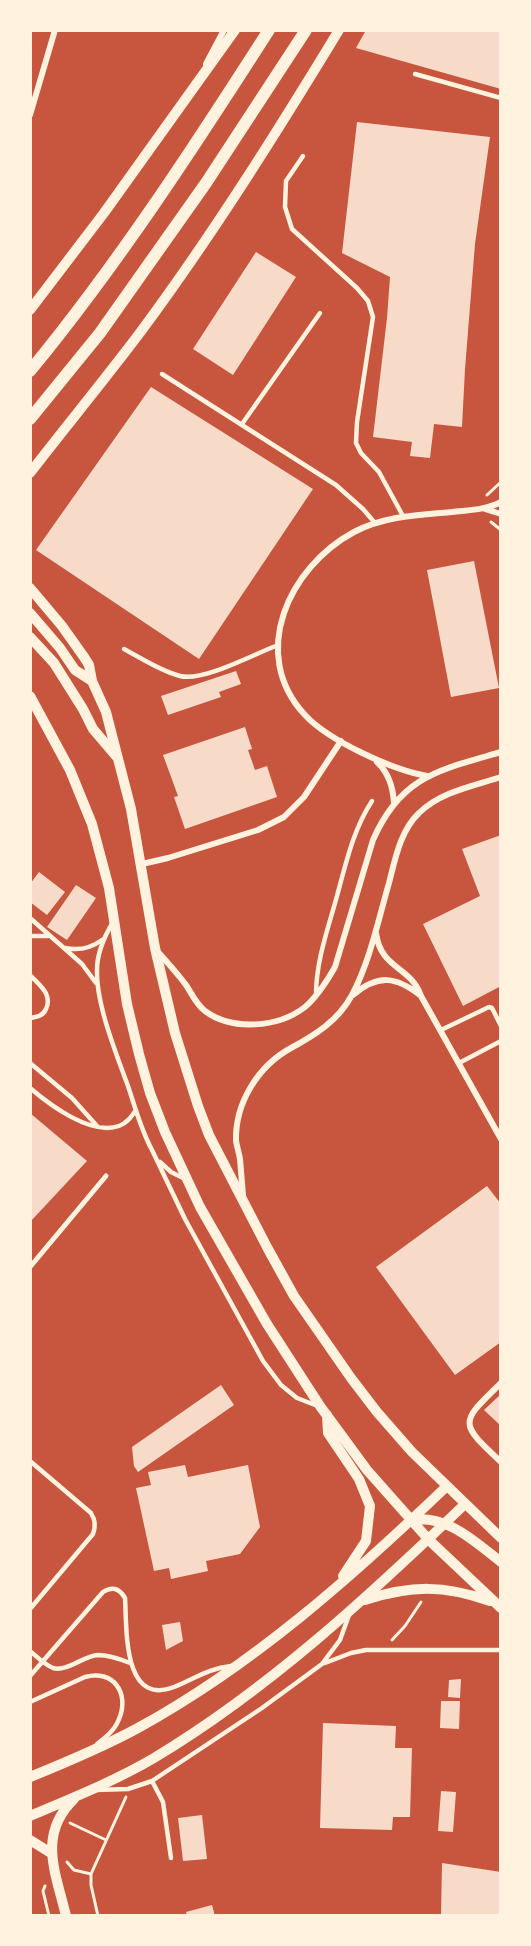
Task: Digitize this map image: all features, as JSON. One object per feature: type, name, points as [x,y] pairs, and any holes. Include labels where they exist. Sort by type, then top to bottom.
[{"type":"main road","points":[[30,371],[76,315],[181,164],[269,30]]},
{"type":"main road","points":[[30,419],[100,333],[218,166],[306,30]]},
{"type":"street","points":[[30,115],[55,30]]},
{"type":"street","points":[[193,89],[224,30]]},
{"type":"street","points":[[30,316],[33,307],[104,213],[235,30]]},
{"type":"street","points":[[30,473],[142,329],[277,129],[339,30]]},
{"type":"street","points":[[428,776],[399,769],[373,757],[321,729],[305,715],[292,697],[283,677],[278,645],[285,607],[293,590],[319,557],[336,543],[355,532],[375,523],[403,516],[485,508],[501,502]]},
{"type":"street","points":[[485,508],[501,514]]},
{"type":"street","points":[[30,588],[62,626],[89,665],[92,681],[106,712],[131,808],[155,948],[175,1033],[209,1135],[294,1296],[351,1378],[412,1452],[501,1538]]},
{"type":"street","points":[[30,613],[75,670],[92,681]]},
{"type":"street","points":[[30,637],[54,663],[93,729],[118,759]]},
{"type":"street","points":[[30,696],[59,748],[80,793],[101,855],[127,1004],[150,1094],[200,1207],[239,1277],[324,1411],[367,1470],[429,1540],[498,1605]]},
{"type":"street","points":[[142,864],[258,830],[284,817],[304,797],[341,741]]},
{"type":"street","points":[[155,948],[203,1010],[216,1018],[234,1024],[272,1022],[304,1008],[327,982],[335,967],[373,840],[394,803],[409,788],[428,776],[501,752]]},
{"type":"street","points":[[373,757],[389,777],[394,803]]},
{"type":"street","points":[[351,996],[365,965],[398,850],[406,830],[418,813],[435,801],[456,791],[501,777]]},
{"type":"street","points":[[376,930],[377,945],[385,958],[413,980],[501,1139]]},
{"type":"street","points":[[244,1199],[236,1143],[237,1129],[244,1101],[261,1071],[271,1061],[316,1035],[362,987],[381,980],[401,982],[421,996]]},
{"type":"street","points":[[30,1267],[106,1176]]},
{"type":"street","points":[[501,1383],[472,1412],[470,1425],[471,1433],[501,1462]]},
{"type":"street","points":[[324,1411],[328,1433],[359,1479],[370,1506],[366,1541],[335,1587]]},
{"type":"street","points":[[30,1777],[85,1754],[147,1723],[237,1665],[335,1587],[447,1486]]},
{"type":"street","points":[[30,1816],[152,1759],[189,1735],[264,1681],[350,1611],[429,1540],[465,1504]]},
{"type":"street","points":[[411,1520],[422,1518],[445,1523],[474,1540],[501,1562]]},
{"type":"street","points":[[359,1602],[397,1591],[429,1587],[457,1591],[498,1605]]},
{"type":"street","points":[[66,1916],[51,1853],[53,1835],[60,1818],[78,1795]]},
{"type":"street","points":[[30,1840],[51,1853]]},
{"type":"lane","points":[[415,75],[501,98]]},
{"type":"lane","points":[[303,156],[286,181],[285,207],[292,229],[357,288],[368,302],[373,317],[357,422],[356,443],[361,453],[379,472],[403,516]]},
{"type":"lane","points":[[242,424],[320,313]]},
{"type":"lane","points":[[162,374],[336,484],[375,523]]},
{"type":"lane","points":[[124,649],[169,672],[188,677],[206,674],[278,645]]},
{"type":"lane","points":[[316,995],[317,972],[322,949],[352,843],[360,821],[372,801]]},
{"type":"lane","points":[[30,918],[82,964],[98,988]]},
{"type":"lane","points":[[114,920],[104,939],[98,962],[98,988],[116,1050],[152,1150],[185,1219],[262,1361],[280,1385],[297,1398],[324,1411]]},
{"type":"lane","points":[[30,936],[49,936]]},
{"type":"lane","points":[[63,947],[71,949],[89,947],[104,939]]},
{"type":"lane","points":[[30,975],[46,992],[49,999],[44,1013],[30,1018]]},
{"type":"lane","points":[[441,1030],[489,1007],[495,1012],[501,1026]]},
{"type":"lane","points":[[459,1063],[501,1041]]},
{"type":"lane","points":[[30,1063],[72,1098],[97,1126]]},
{"type":"lane","points":[[30,1088],[57,1109],[97,1126],[109,1128],[120,1126],[129,1120],[136,1110]]},
{"type":"lane","points":[[152,1150],[171,1172],[187,1180]]},
{"type":"lane","points":[[30,1461],[91,1513],[95,1527],[93,1534],[30,1609]]},
{"type":"lane","points":[[30,1676],[109,1588],[116,1588],[125,1598],[130,1663],[137,1679],[146,1686],[165,1689],[211,1670],[237,1665]]},
{"type":"lane","points":[[322,1665],[340,1640],[350,1611]]},
{"type":"lane","points":[[89,1790],[115,1791],[152,1781],[322,1665],[351,1653],[382,1649],[501,1650]]},
{"type":"lane","points":[[30,1651],[51,1667],[61,1669],[96,1655],[130,1663]]},
{"type":"lane","points":[[30,1701],[93,1674],[102,1675],[117,1684],[122,1701],[120,1719],[109,1734],[85,1754]]},
{"type":"lane","points":[[152,1781],[163,1802],[171,1858]]},
{"type":"path","points":[[501,390],[501,410]]},
{"type":"path","points":[[382,1649],[405,1626],[429,1587]]},
{"type":"path","points":[[98,1916],[91,1875],[128,1789]]},
{"type":"path","points":[[117,1797],[125,1798]]},
{"type":"path","points":[[64,1856],[74,1870],[91,1875]]},
{"type":"building","points":[[366,30],[501,30],[501,89],[356,48]]},
{"type":"building","points":[[357,122],[490,137],[475,244],[462,427],[434,424],[430,458],[410,456],[412,442],[373,437],[390,277],[342,253]]},
{"type":"building","points":[[256,252],[296,277],[233,375],[193,349]]},
{"type":"building","points":[[151,387],[313,489],[199,659],[36,550]]},
{"type":"building","points":[[474,561],[499,688],[451,697],[427,570]]},
{"type":"building","points":[[236,671],[241,684],[219,692],[221,697],[168,715],[161,696]]},
{"type":"building","points":[[245,727],[252,749],[248,750],[255,770],[267,766],[277,797],[185,829],[174,797],[178,796],[163,755]]},
{"type":"building","points":[[501,835],[501,986],[463,1006],[423,924],[480,896],[462,849]]},
{"type":"building","points":[[39,872],[65,892],[47,915],[30,902],[30,884]]},
{"type":"building","points":[[76,885],[96,898],[67,940],[47,927]]},
{"type":"building","points":[[30,1113],[87,1161],[30,1222]]},
{"type":"building","points":[[487,1186],[501,1204],[501,1342],[455,1375],[376,1267]]},
{"type":"building","points":[[221,1385],[234,1405],[138,1472],[134,1466],[132,1447]]},
{"type":"building","points":[[501,1394],[501,1426],[484,1410]]},
{"type":"building","points":[[185,1465],[188,1477],[248,1465],[260,1527],[240,1554],[206,1561],[208,1571],[171,1579],[169,1568],[154,1571],[136,1488],[151,1485],[148,1472]]},
{"type":"building","points":[[180,1622],[183,1641],[166,1650],[162,1625]]},
{"type":"building","points":[[461,1679],[460,1698],[448,1697],[449,1680]]},
{"type":"building","points":[[441,1701],[460,1701],[459,1729],[440,1728]]},
{"type":"building","points":[[323,1723],[396,1726],[395,1748],[412,1748],[410,1817],[393,1817],[392,1830],[320,1828]]},
{"type":"building","points":[[441,1791],[456,1792],[453,1832],[438,1831]]},
{"type":"building","points":[[202,1815],[207,1859],[183,1861],[178,1818]]},
{"type":"building","points":[[442,1863],[501,1872],[501,1916],[441,1916]]},
{"type":"building","points":[[212,1905],[215,1916],[187,1916],[186,1912]]}]
